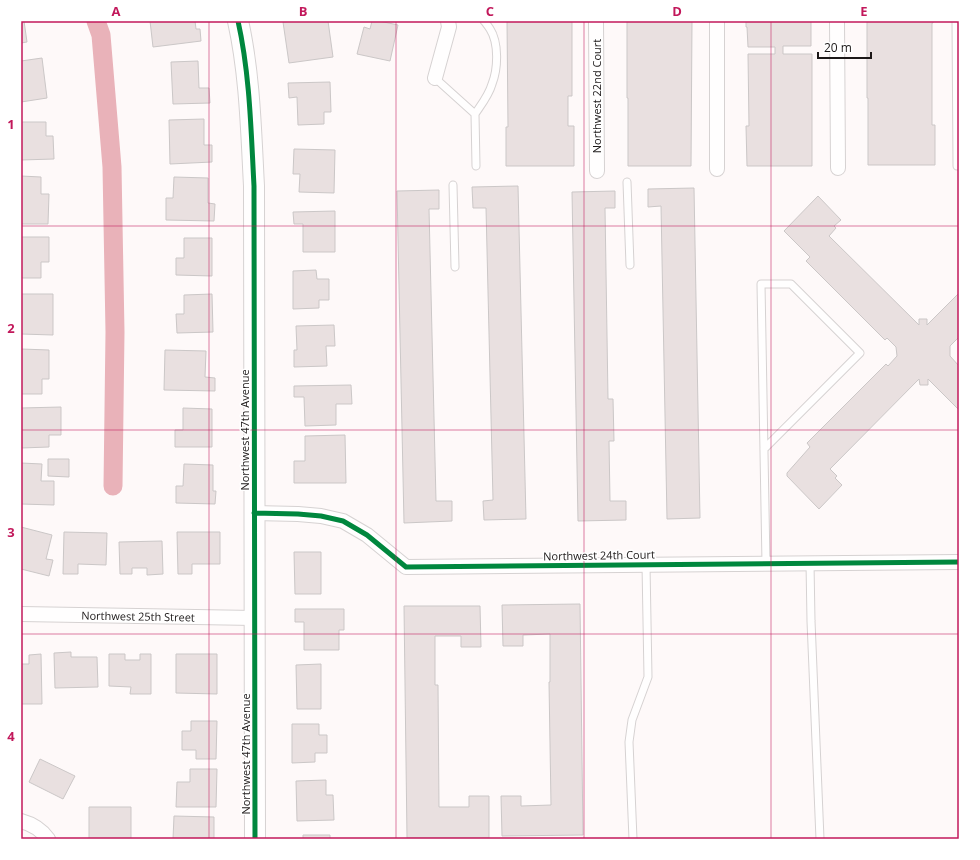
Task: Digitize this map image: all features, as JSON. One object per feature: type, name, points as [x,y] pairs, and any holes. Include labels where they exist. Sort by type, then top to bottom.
[{"type":"street","name":"Northwest 47th Avenue","points":[[238,21],[249,85],[254,186],[255,839]]},
{"type":"street","points":[[435,78],[449,27],[448,21]]},
{"type":"street","name":"Northwest 22nd Court","points":[[596,21],[597,171]]},
{"type":"street","points":[[717,21],[717,169]]},
{"type":"street","points":[[837,21],[838,168]]},
{"type":"street","name":"Northwest 24th Court","points":[[254,513],[322,516],[343,522],[367,535],[406,567],[959,562]]},
{"type":"street","name":"Northwest 25th Street","points":[[21,614],[254,618]]},
{"type":"street","points":[[21,821],[31,824],[45,835]]},
{"type":"lane","points":[[476,166],[475,114],[492,86],[496,73],[495,41],[490,29],[484,21]]},
{"type":"lane","points":[[956,21],[958,74],[957,166]]},
{"type":"lane","points":[[435,78],[475,114]]},
{"type":"lane","points":[[627,182],[630,265]]},
{"type":"lane","points":[[453,184],[454,267]]},
{"type":"lane","points":[[764,449],[860,353],[791,284],[761,284],[766,564]]},
{"type":"lane","points":[[810,563],[820,839]]},
{"type":"lane","points":[[633,839],[629,742],[632,720],[648,677],[646,564]]},
{"type":"building","points":[[21,21],[24,21],[27,42],[21,43]]},
{"type":"building","points":[[150,21],[195,21],[196,29],[200,29],[201,41],[153,47]]},
{"type":"building","points":[[328,21],[333,57],[289,63],[283,22]]},
{"type":"building","points":[[372,21],[398,25],[390,61],[357,54],[364,27],[370,29]]},
{"type":"building","points":[[507,21],[572,21],[572,96],[568,96],[568,126],[574,126],[574,166],[506,166],[506,127],[508,127]]},
{"type":"building","points":[[627,21],[692,21],[691,166],[628,166]]},
{"type":"building","points":[[746,21],[811,21],[811,46],[783,46],[783,54],[812,54],[812,166],[747,166],[746,126],[749,126],[748,54],[775,54],[775,47],[748,47]]},
{"type":"building","points":[[867,21],[933,21],[932,125],[935,125],[935,165],[868,165]]},
{"type":"building","points":[[42,58],[47,98],[21,102],[21,61]]},
{"type":"building","points":[[198,61],[199,88],[209,88],[210,103],[173,104],[171,62]]},
{"type":"building","points":[[330,82],[331,112],[324,112],[324,124],[298,125],[297,97],[289,98],[288,83]]},
{"type":"building","points":[[204,119],[204,145],[212,145],[212,162],[170,164],[169,120]]},
{"type":"building","points":[[21,122],[46,122],[46,136],[53,136],[54,159],[21,160]]},
{"type":"building","points":[[294,149],[335,150],[334,193],[299,192],[300,174],[293,174]]},
{"type":"building","points":[[21,176],[41,177],[41,194],[49,194],[48,224],[21,224]]},
{"type":"building","points":[[174,177],[208,178],[208,203],[215,204],[214,221],[166,220],[166,198],[173,198]]},
{"type":"building","points":[[518,186],[526,519],[484,520],[483,501],[493,500],[486,208],[473,208],[472,187]]},
{"type":"building","points":[[694,188],[700,518],[667,519],[661,206],[648,207],[648,189]]},
{"type":"building","points":[[439,190],[439,209],[429,209],[436,501],[452,501],[452,521],[404,523],[397,191]]},
{"type":"building","points":[[615,191],[615,208],[605,208],[608,399],[613,399],[614,441],[609,441],[610,501],[626,501],[626,520],[578,521],[572,192]]},
{"type":"building","points":[[818,196],[841,220],[834,226],[836,228],[829,236],[919,325],[919,319],[927,319],[927,325],[959,293],[959,337],[950,346],[950,356],[959,366],[959,410],[928,379],[928,385],[920,385],[919,379],[830,469],[837,476],[835,478],[842,485],[819,509],[787,476],[787,473],[810,447],[807,443],[886,364],[888,366],[897,356],[896,347],[887,338],[885,340],[806,261],[810,257],[784,231]]},
{"type":"building","points":[[335,211],[335,252],[303,252],[303,224],[294,224],[293,212]]},
{"type":"building","points":[[21,237],[49,237],[49,262],[41,262],[41,278],[21,278]]},
{"type":"building","points":[[184,238],[212,238],[212,276],[176,275],[176,258],[184,258]]},
{"type":"building","points":[[316,270],[317,279],[329,279],[329,300],[319,300],[319,308],[293,309],[293,271]]},
{"type":"building","points":[[21,294],[53,294],[53,335],[21,334]]},
{"type":"building","points":[[212,294],[213,332],[177,333],[176,314],[184,314],[184,295]]},
{"type":"building","points":[[334,325],[335,346],[326,346],[327,366],[294,367],[294,350],[297,350],[296,326]]},
{"type":"building","points":[[21,349],[49,350],[49,379],[42,379],[42,394],[21,394]]},
{"type":"building","points":[[165,350],[206,351],[205,377],[215,378],[215,391],[164,390]]},
{"type":"building","points":[[351,385],[352,404],[336,404],[336,425],[305,426],[304,397],[294,397],[294,386]]},
{"type":"building","points":[[61,407],[61,435],[49,435],[49,447],[21,448],[21,408]]},
{"type":"building","points":[[183,408],[212,409],[212,447],[175,447],[175,430],[183,430]]},
{"type":"building","points":[[345,435],[346,483],[294,483],[294,461],[305,461],[305,436]]},
{"type":"building","points":[[48,459],[69,459],[69,477],[48,476]]},
{"type":"building","points":[[21,463],[42,464],[41,481],[54,481],[54,505],[21,504]]},
{"type":"building","points":[[184,464],[213,465],[213,491],[216,491],[215,504],[176,503],[176,486],[183,486]]},
{"type":"building","points":[[21,527],[52,535],[46,559],[53,560],[49,576],[21,569]]},
{"type":"building","points":[[64,532],[107,533],[106,565],[78,564],[78,574],[63,574]]},
{"type":"building","points":[[177,532],[220,532],[220,564],[192,564],[192,574],[178,574]]},
{"type":"building","points":[[162,541],[163,574],[147,575],[147,568],[132,568],[132,574],[120,574],[119,542]]},
{"type":"building","points":[[294,552],[321,552],[321,594],[295,594]]},
{"type":"building","points":[[580,604],[583,835],[502,836],[501,796],[521,796],[521,806],[551,805],[549,682],[550,634],[523,635],[523,646],[503,646],[502,605]]},
{"type":"building","points":[[404,606],[480,606],[481,647],[461,647],[461,636],[435,636],[435,685],[438,685],[439,807],[469,807],[469,796],[489,796],[489,838],[407,838]]},
{"type":"building","points":[[295,609],[344,609],[344,630],[339,630],[339,650],[304,650],[304,622],[295,622]]},
{"type":"building","points":[[71,652],[71,657],[97,657],[98,687],[55,688],[54,653]]},
{"type":"building","points":[[41,654],[42,704],[21,704],[21,664],[29,664],[29,655]]},
{"type":"building","points":[[109,654],[125,654],[125,660],[140,660],[140,654],[151,654],[151,694],[130,694],[131,687],[109,686]]},
{"type":"building","points":[[176,654],[217,654],[217,694],[176,693]]},
{"type":"building","points":[[321,664],[321,709],[297,709],[296,665]]},
{"type":"building","points":[[191,721],[217,721],[216,759],[196,759],[196,750],[182,750],[182,731],[191,731]]},
{"type":"building","points":[[292,724],[319,724],[319,735],[327,735],[327,753],[315,753],[315,762],[292,763]]},
{"type":"building","points":[[40,759],[75,776],[63,799],[29,782]]},
{"type":"building","points":[[190,769],[217,769],[216,807],[176,807],[177,782],[190,782]]},
{"type":"building","points":[[326,780],[326,795],[333,795],[334,820],[297,821],[296,781]]},
{"type":"building","points":[[89,807],[131,807],[131,839],[89,839]]},
{"type":"building","points":[[174,816],[214,817],[214,839],[173,839]]},
{"type":"building","points":[[303,835],[330,835],[330,839],[303,839]]},
{"type":"waterway","points":[[96,21],[101,35],[112,167],[115,332],[113,486]]},
{"type":"cycle path","points":[[238,21],[248,82],[254,186],[255,839]]},
{"type":"cycle path","points":[[254,513],[321,516],[343,521],[367,535],[406,567],[959,562]]}]
